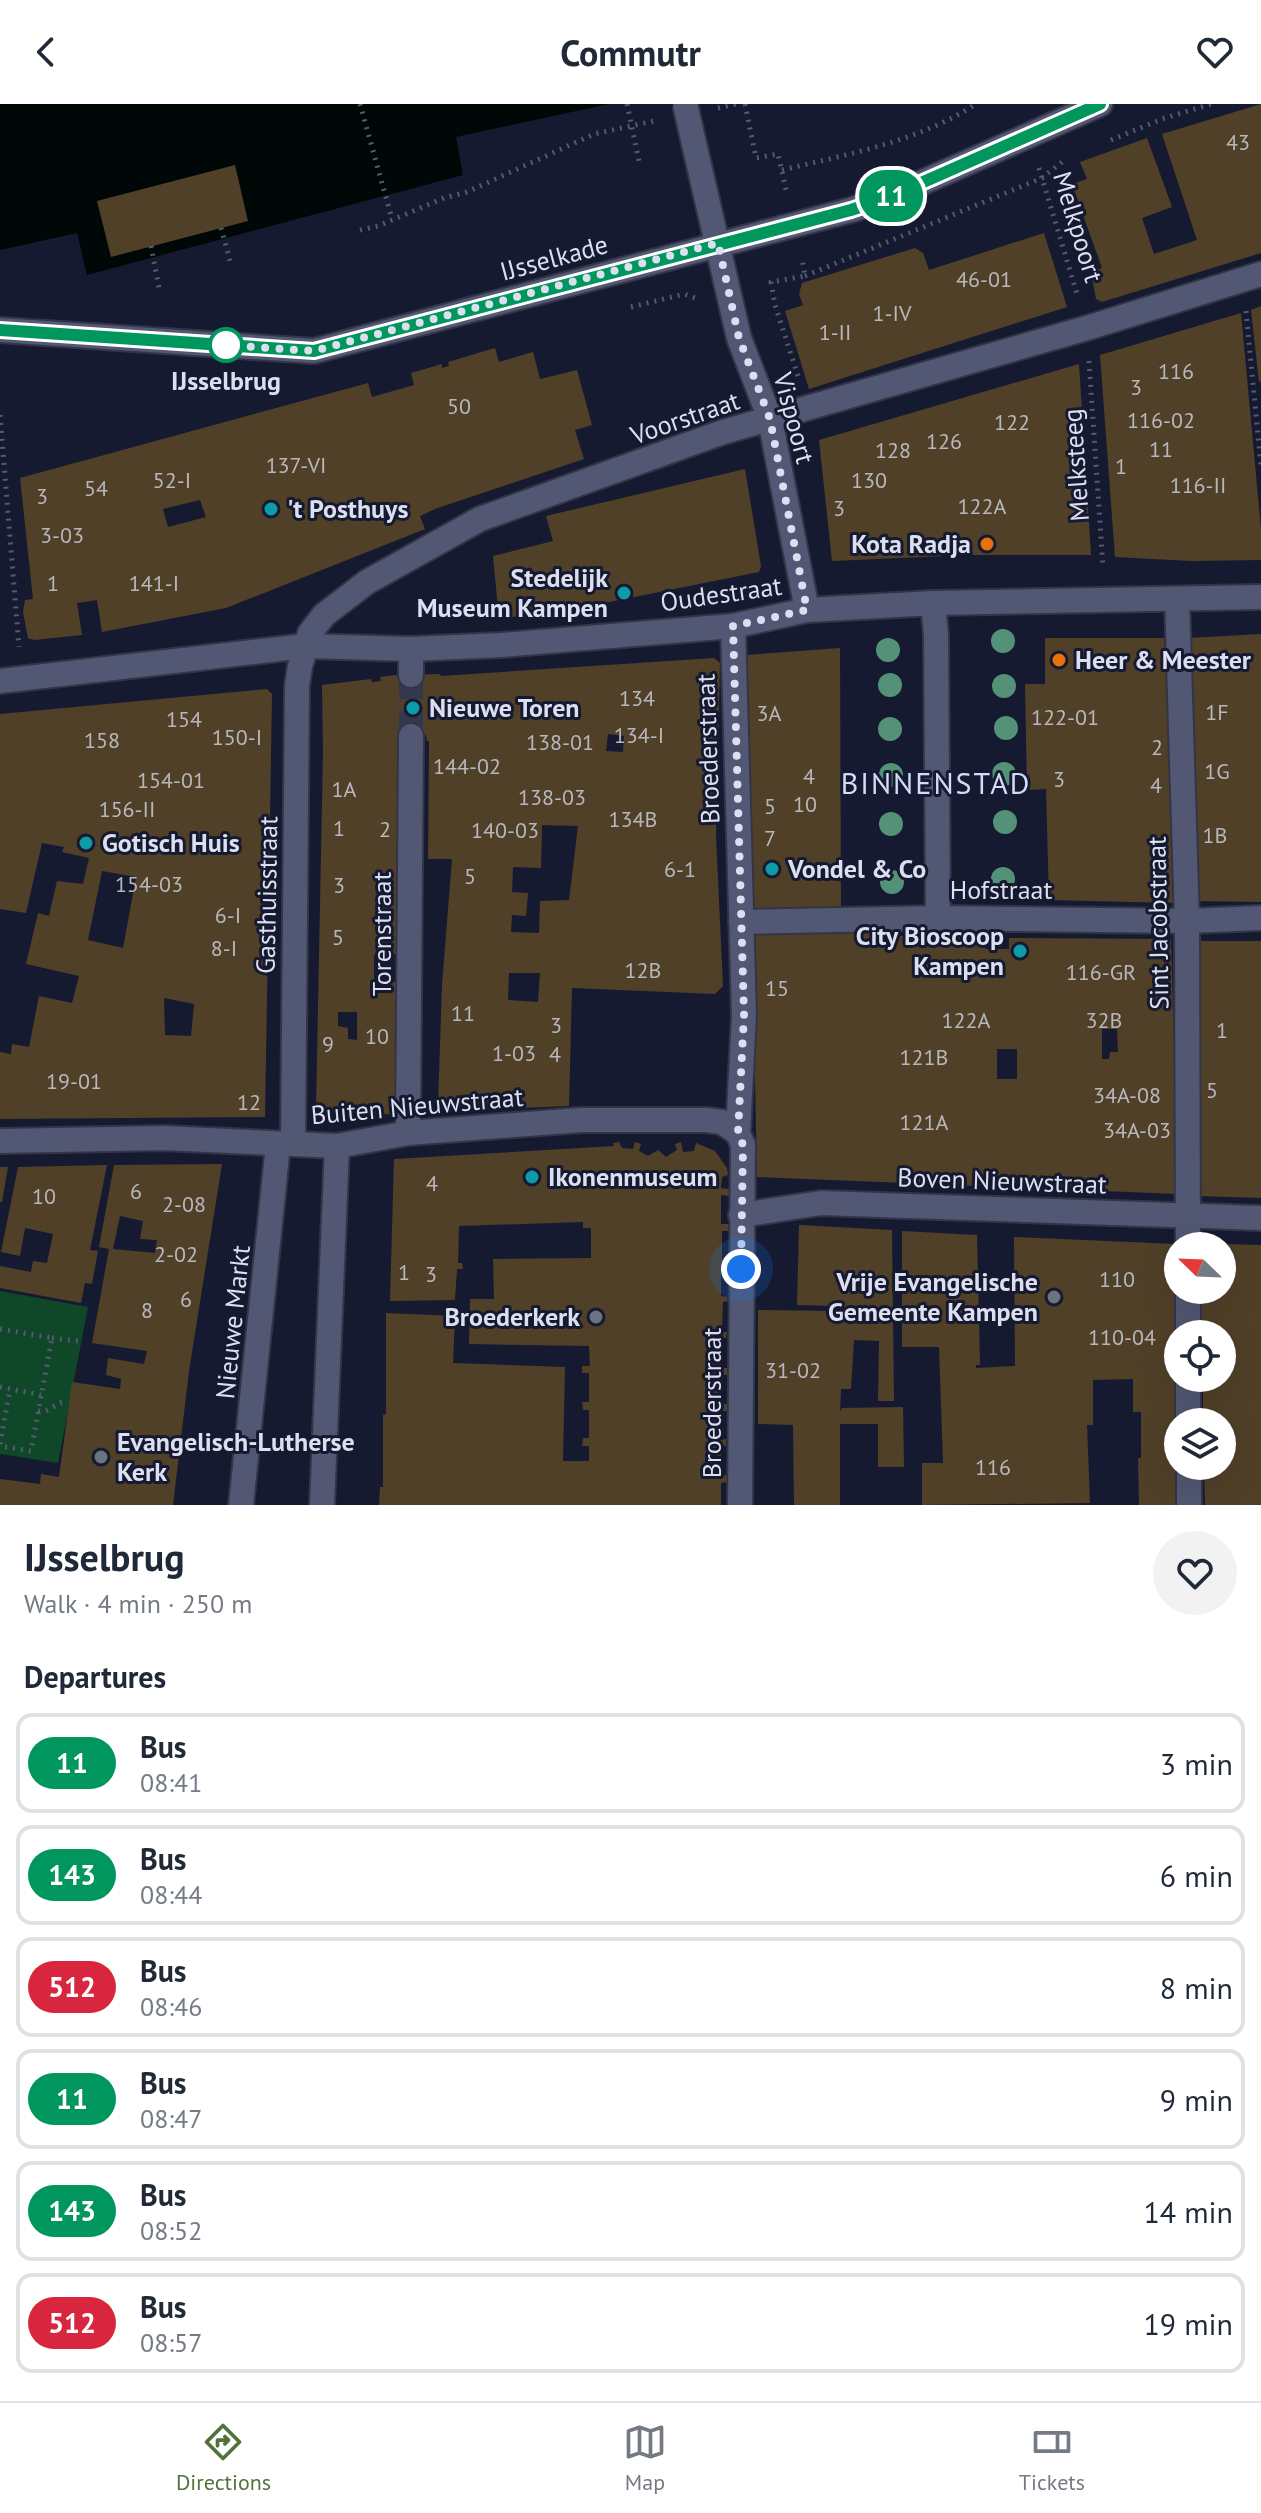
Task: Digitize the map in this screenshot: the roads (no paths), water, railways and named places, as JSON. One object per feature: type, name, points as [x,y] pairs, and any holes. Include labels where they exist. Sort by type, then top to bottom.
[{"type":"street","name":"IJsselkade","points":[[0,330],[314,351],[718,243],[795,227],[887,198],[1100,104]]},
{"type":"street","points":[[697,107],[695,148],[718,243]]},
{"type":"street","name":"Vispoort","points":[[718,243],[739,338],[770,419],[807,610]]},
{"type":"street","name":"Voorstraat","points":[[305,646],[310,633],[324,615],[343,599],[403,560],[480,519],[723,432],[1087,328],[1252,277]]},
{"type":"street","name":"Oudestraat","points":[[11,681],[305,646],[411,649],[502,645],[733,626],[807,610],[933,603],[1261,597]]},
{"type":"street","name":"Sint Jacobstraat","points":[[1177,599],[1187,921],[1188,1232]]},
{"type":"street","points":[[933,603],[936,635],[938,918]]},
{"type":"street","name":"Broederstraat","points":[[733,626],[741,922],[736,1015],[738,1133],[743,1145],[740,1505]]},
{"type":"street","name":"Gasthuisstraat","points":[[286,1145],[297,686],[305,646]]},
{"type":"street","points":[[411,649],[411,675]]},
{"type":"street","name":"Torenstraat","points":[[408,1133],[411,736]]},
{"type":"street","name":"Hofstraat","points":[[741,922],[938,918],[1187,921],[1261,918]]},
{"type":"street","name":"Buiten Nieuwstraat","points":[[0,1141],[164,1138],[337,1146],[408,1133],[581,1113],[707,1120],[722,1122],[738,1133]]},
{"type":"street","name":"Nieuwe Markt","points":[[241,1505],[286,1145]]},
{"type":"street","points":[[322,1505],[337,1146]]},
{"type":"street","name":"Boven Nieuwstraat","points":[[741,1215],[821,1203],[1261,1218]]},
{"type":"street","points":[[1189,1480],[1189,1505]]},
{"type":"tunnel","points":[[411,675],[411,736]]},
{"type":"place","name":"IJsselbrug","points":[[226,345]]},
{"type":"place","name":"'t Posthuys","points":[[271,509]]},
{"type":"place","name":"Kota Radja","points":[[987,544]]},
{"type":"place","name":"Stedelijk Museum Kampen","points":[[624,593]]},
{"type":"place","name":"Heer & Meester","points":[[1059,660]]},
{"type":"place","name":"Nieuwe Toren","points":[[413,708]]},
{"type":"place","name":"Gotisch Huis","points":[[86,843]]},
{"type":"place","name":"Vondel & Co","points":[[772,869]]},
{"type":"place","name":"City Bioscoop Kampen","points":[[1020,951]]},
{"type":"place","name":"Ikonenmuseum","points":[[532,1177]]},
{"type":"place","name":"Vrije Evangelische Gemeente Kampen","points":[[1054,1297]]},
{"type":"place","name":"Broederkerk","points":[[596,1317]]},
{"type":"place","name":"Evangelisch-Lutherse Kerk","points":[[101,1457]]},
{"type":"district","name":"BINNENSTAD","points":[[936,784]]}]
